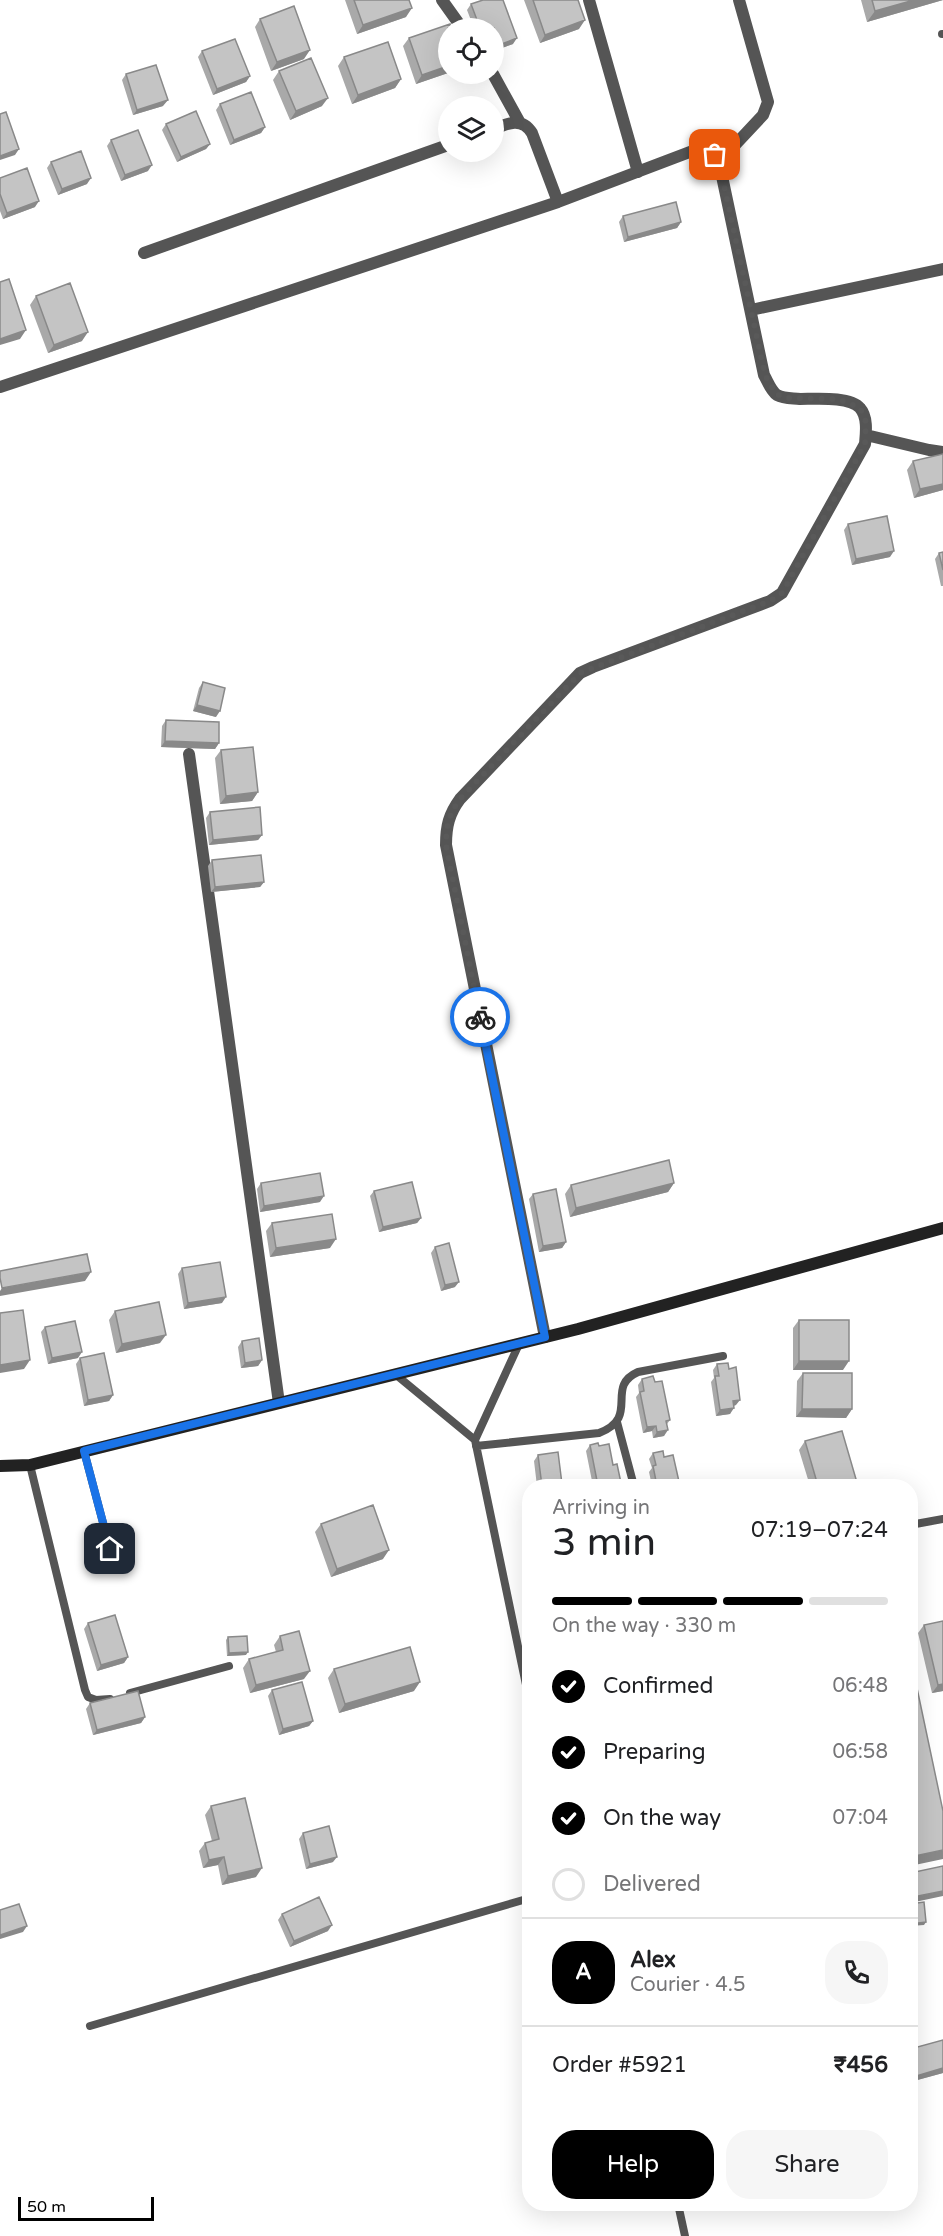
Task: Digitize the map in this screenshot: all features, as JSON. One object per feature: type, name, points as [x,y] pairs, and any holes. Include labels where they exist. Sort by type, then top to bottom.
[{"type":"main road","points":[[0,1466],[30,1465],[519,1344],[943,1228]]},
{"type":"street","points":[[442,0],[455,18]]},
{"type":"street","points":[[589,0],[638,172]]},
{"type":"street","points":[[719,162],[763,115],[768,102],[739,0]]},
{"type":"street","points":[[499,84],[520,123]]},
{"type":"street","points":[[504,125],[520,123],[528,126],[558,202]]},
{"type":"street","points":[[144,253],[438,149]]},
{"type":"street","points":[[0,387],[558,202],[695,150],[715,155],[719,162],[765,375],[776,394],[787,398],[838,399],[860,408],[866,422],[865,444],[782,593],[770,601],[580,673],[460,799],[451,812],[446,827],[446,845],[545,1337]]},
{"type":"street","points":[[751,310],[943,270]]},
{"type":"street","points":[[866,435],[943,452]]},
{"type":"street","points":[[189,754],[279,1403]]},
{"type":"lane","points":[[519,1344],[476,1443],[522,1665]]},
{"type":"lane","points":[[395,1374],[476,1443],[599,1433],[609,1430],[622,1414],[622,1389],[624,1381],[629,1376],[638,1372],[723,1356]]},
{"type":"lane","points":[[617,1422],[632,1479]]},
{"type":"lane","points":[[84,1451],[115,1568]]},
{"type":"lane","points":[[30,1465],[85,1690],[88,1697],[96,1700],[115,1697]]},
{"type":"lane","points":[[918,1524],[943,1519]]},
{"type":"lane","points":[[127,1694],[230,1666]]},
{"type":"lane","points":[[90,2026],[522,1900]]},
{"type":"lane","points":[[680,2211],[685,2236]]},
{"type":"building","points":[[354,0],[409,0],[412,8],[363,25]]},
{"type":"building","points":[[483,0],[503,0],[517,38],[504,43],[504,18],[476,18],[471,4]]},
{"type":"building","points":[[533,0],[578,0],[585,20],[545,35]]},
{"type":"building","points":[[872,0],[914,0],[875,11]]},
{"type":"building","points":[[294,6],[310,50],[277,62],[260,19]]},
{"type":"building","points":[[438,28],[438,69],[422,75],[409,38]]},
{"type":"building","points":[[235,39],[250,76],[217,89],[202,51]]},
{"type":"building","points":[[388,42],[401,79],[358,95],[344,57]]},
{"type":"building","points":[[311,58],[328,98],[296,111],[279,71]]},
{"type":"building","points":[[156,65],[168,100],[137,110],[126,74]]},
{"type":"building","points":[[251,92],[265,127],[234,140],[220,104]]},
{"type":"building","points":[[196,111],[210,144],[181,157],[166,124]]},
{"type":"building","points":[[6,112],[19,149],[0,156],[0,114]]},
{"type":"building","points":[[138,130],[152,165],[125,175],[111,140]]},
{"type":"building","points":[[81,151],[91,178],[62,189],[51,162]]},
{"type":"building","points":[[27,168],[39,201],[7,213],[0,194],[0,178]]},
{"type":"building","points":[[676,202],[681,222],[628,237],[623,216]]},
{"type":"building","points":[[9,279],[26,330],[0,339],[0,282]]},
{"type":"building","points":[[70,283],[88,332],[54,345],[36,296]]},
{"type":"building","points":[[943,454],[943,484],[920,489],[913,461]]},
{"type":"building","points":[[887,516],[894,551],[856,559],[848,524]]},
{"type":"building","points":[[943,552],[943,570],[939,553]]},
{"type":"building","points":[[203,682],[225,688],[220,711],[197,705]]},
{"type":"building","points":[[166,720],[219,722],[219,743],[165,741]]},
{"type":"building","points":[[253,747],[258,792],[226,796],[221,750]]},
{"type":"building","points":[[260,807],[262,835],[213,840],[210,812]]},
{"type":"building","points":[[261,855],[264,882],[215,887],[212,860]]},
{"type":"building","points":[[669,1160],[674,1183],[576,1208],[571,1185]]},
{"type":"building","points":[[320,1173],[324,1196],[264,1206],[261,1183]]},
{"type":"building","points":[[412,1182],[421,1218],[383,1227],[374,1191]]},
{"type":"building","points":[[556,1189],[566,1242],[543,1246],[533,1194]]},
{"type":"building","points":[[332,1214],[336,1239],[276,1248],[272,1223]]},
{"type":"building","points":[[449,1243],[459,1282],[445,1285],[435,1247]]},
{"type":"building","points":[[87,1254],[91,1272],[2,1288],[0,1271]]},
{"type":"building","points":[[220,1262],[226,1297],[188,1303],[182,1268]]},
{"type":"building","points":[[159,1302],[166,1335],[122,1344],[115,1311]]},
{"type":"building","points":[[23,1310],[30,1360],[0,1365],[0,1313]]},
{"type":"building","points":[[799,1320],[849,1320],[849,1361],[799,1361]]},
{"type":"building","points":[[75,1321],[82,1352],[52,1358],[45,1327]]},
{"type":"building","points":[[259,1338],[262,1360],[245,1363],[242,1341]]},
{"type":"building","points":[[104,1353],[113,1395],[88,1400],[80,1358]]},
{"type":"building","points":[[728,1363],[729,1369],[736,1367],[740,1400],[733,1401],[734,1408],[720,1410],[715,1376],[719,1376],[717,1364]]},
{"type":"building","points":[[803,1373],[852,1373],[852,1409],[802,1409]]},
{"type":"building","points":[[653,1376],[655,1382],[662,1381],[670,1420],[666,1421],[668,1430],[657,1432],[656,1426],[647,1427],[640,1392],[644,1391],[642,1379]]},
{"type":"building","points":[[842,1431],[856,1479],[816,1479],[805,1441]]},
{"type":"building","points":[[609,1444],[613,1465],[617,1464],[620,1479],[597,1479],[590,1445]]},
{"type":"building","points":[[663,1451],[664,1457],[673,1455],[678,1479],[656,1479],[653,1453]]},
{"type":"building","points":[[558,1452],[561,1479],[541,1479],[538,1455]]},
{"type":"building","points":[[373,1505],[389,1550],[337,1569],[321,1524]]},
{"type":"building","points":[[115,1615],[128,1657],[101,1665],[88,1623]]},
{"type":"building","points":[[943,1621],[943,1684],[938,1685],[924,1625]]},
{"type":"building","points":[[299,1631],[310,1671],[256,1685],[249,1659],[283,1650],[280,1636]]},
{"type":"building","points":[[247,1636],[248,1652],[229,1653],[228,1637]]},
{"type":"building","points":[[410,1647],[420,1682],[345,1704],[334,1669]]},
{"type":"building","points":[[302,1682],[313,1721],[283,1729],[272,1690]]},
{"type":"building","points":[[138,1691],[145,1717],[97,1730],[90,1703]]},
{"type":"building","points":[[918,1693],[943,1811],[943,1850],[918,1855]]},
{"type":"building","points":[[245,1798],[262,1868],[228,1876],[224,1857],[209,1860],[205,1843],[219,1839],[211,1806]]},
{"type":"building","points":[[329,1826],[337,1857],[310,1864],[303,1833]]},
{"type":"building","points":[[943,1866],[943,1891],[918,1896],[918,1871]]},
{"type":"building","points":[[319,1897],[332,1925],[294,1941],[282,1914]]},
{"type":"building","points":[[924,1902],[926,1922],[918,1923],[918,1903]]},
{"type":"building","points":[[19,1904],[27,1926],[0,1935],[0,1910]]},
{"type":"building","points":[[943,2040],[943,2068],[918,2076],[918,2047]]},
{"type":"way so far","points":[[480,1017],[446,845],[446,827],[451,812],[460,799],[580,673],[770,601],[782,593],[865,444],[866,422],[860,408],[838,399],[787,398],[776,394],[769,386],[719,162],[715,155]]},
{"type":"route","points":[[110,1549],[84,1451],[545,1337],[480,1017]]}]
